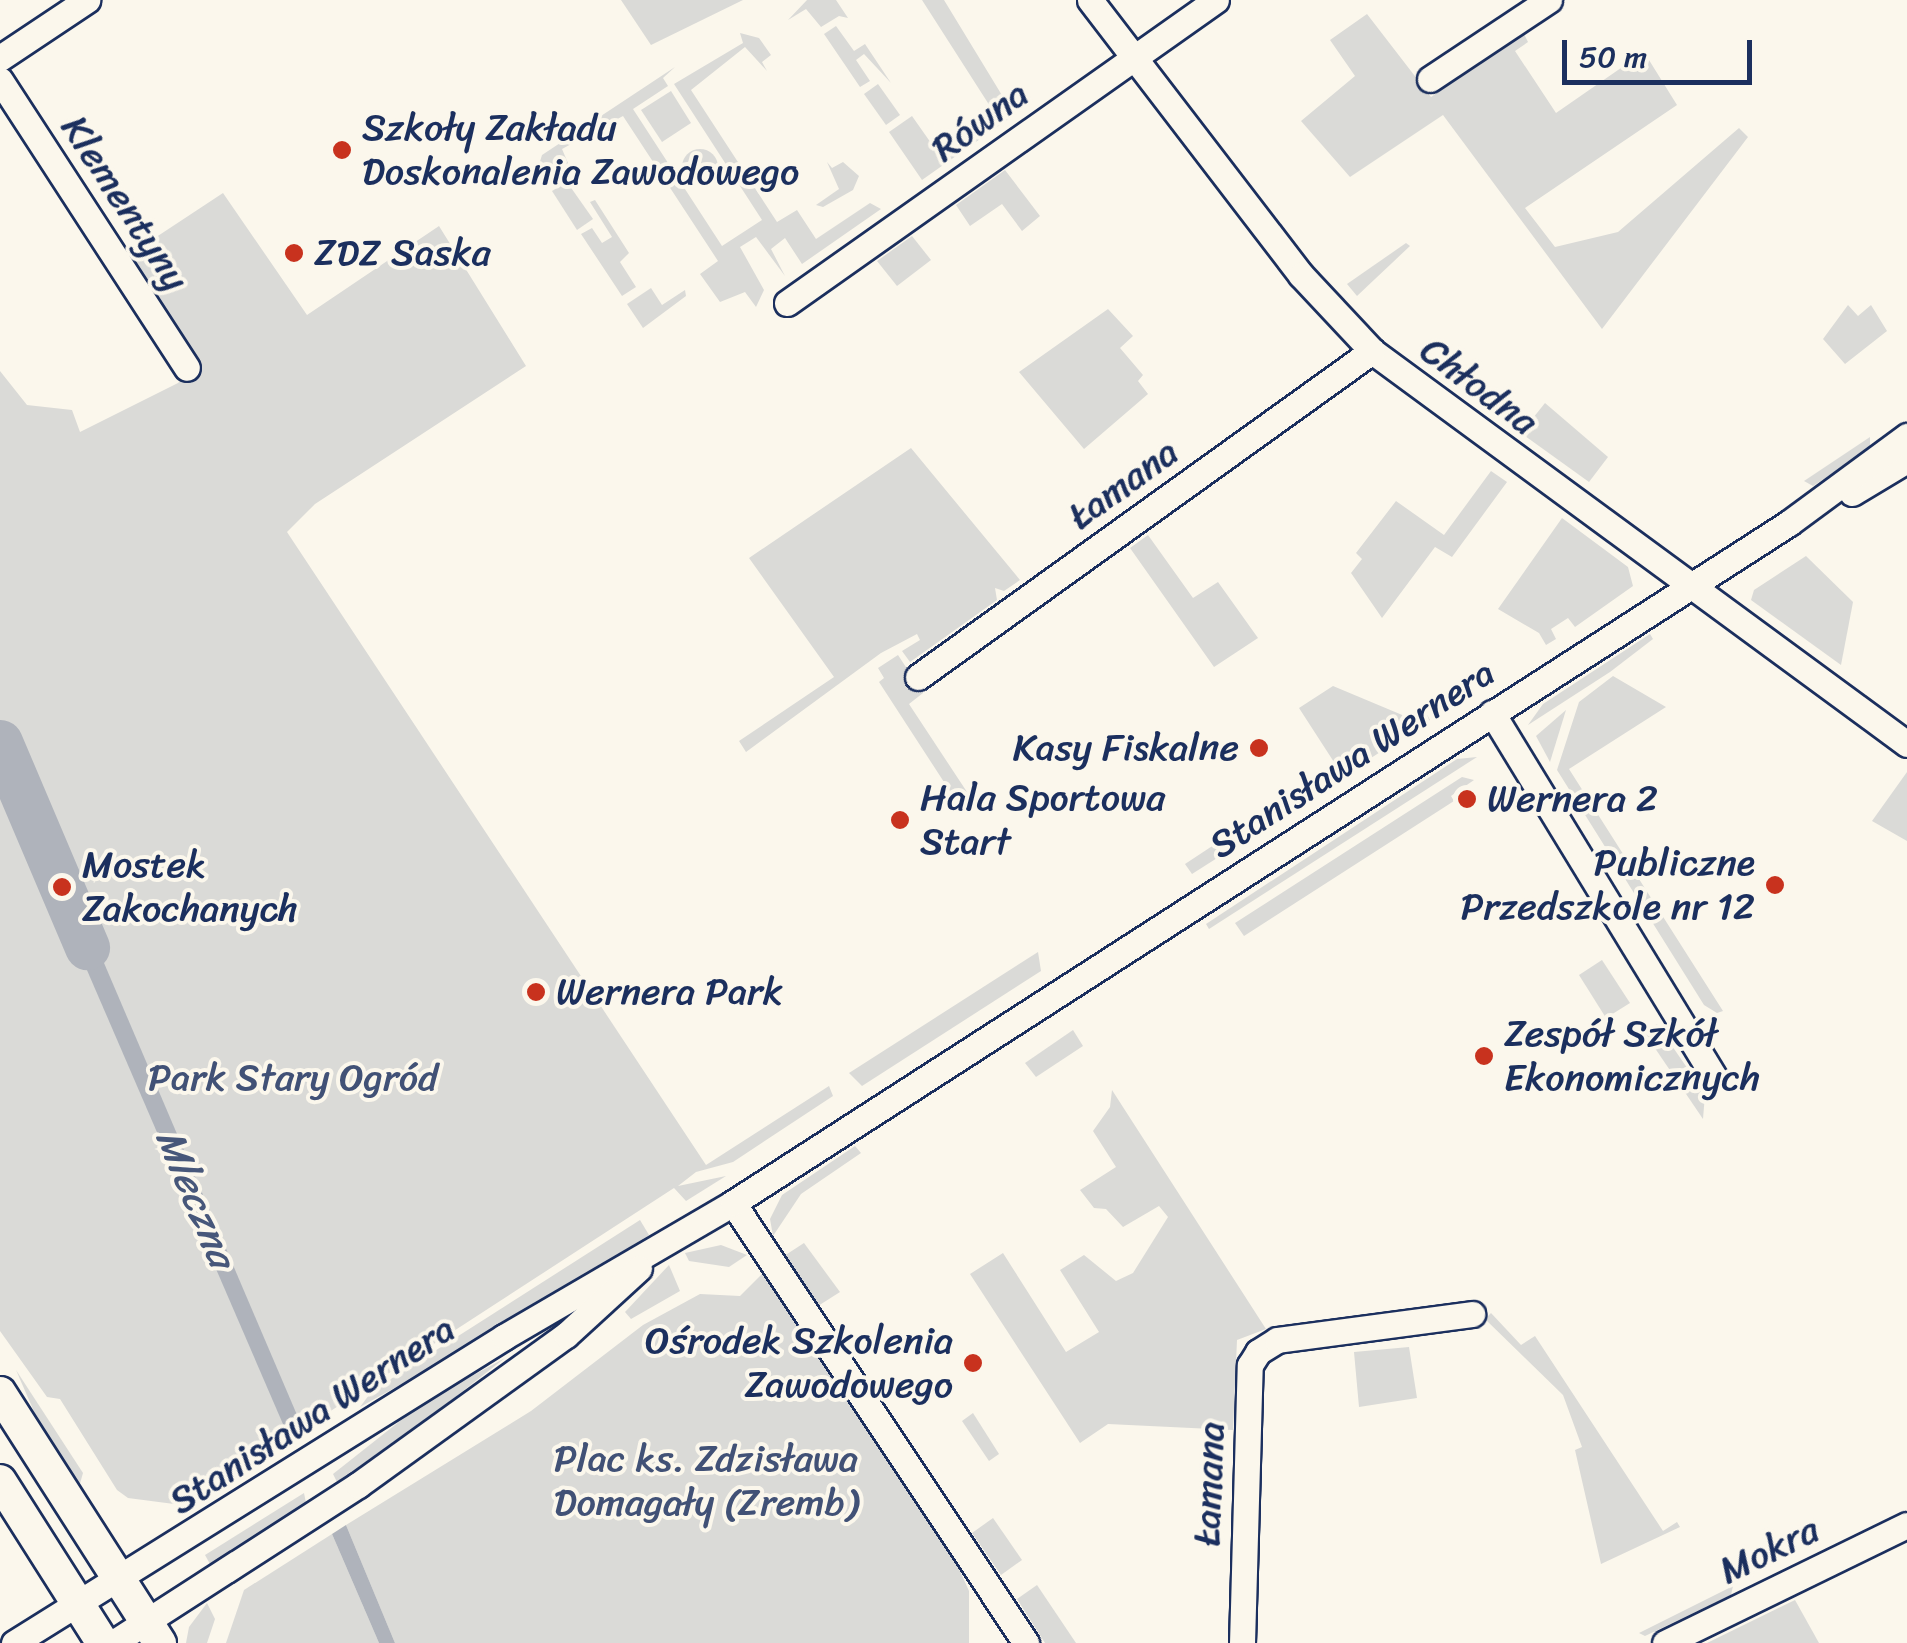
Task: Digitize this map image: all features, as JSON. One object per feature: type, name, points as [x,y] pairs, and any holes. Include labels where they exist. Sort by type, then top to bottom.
[{"type":"main road","points":[[0,1393],[154,1632]]},
{"type":"main road","points":[[0,1481],[103,1643]]},
{"type":"street","points":[[0,58],[87,0]]},
{"type":"street","name":"Chłodna","points":[[1090,0],[1301,275],[1372,350],[1907,744]]},
{"type":"street","name":"Równa","points":[[788,302],[1216,0]]},
{"type":"street","points":[[1430,79],[1549,0]]},
{"type":"street","name":"Klementyny","points":[[0,80],[187,368]]},
{"type":"street","name":"Łamana","points":[[918,678],[1372,350]]},
{"type":"street","name":"Stanisława Wernera","points":[[14,1643],[504,1337],[733,1204],[1789,523],[1907,436]]},
{"type":"street","name":"Stanisława Wernera","points":[[1789,523],[1907,460]]},
{"type":"street","points":[[1492,712],[1714,1077]]},
{"type":"street","points":[[733,1204],[1026,1643]]},
{"type":"street","name":"Stanisława Wernera","points":[[113,1643],[154,1632],[566,1336],[652,1253]]},
{"type":"street","name":"Łamana","points":[[1242,1643],[1250,1365],[1277,1340],[1472,1314]]},
{"type":"street","name":"Mokra","points":[[1665,1643],[1907,1526]]},
{"type":"green space","points":[[621,0],[743,0],[651,45]]},
{"type":"green space","points":[[807,0],[836,0],[848,18],[839,16],[821,27],[806,9],[788,20]]},
{"type":"green space","points":[[922,0],[944,0],[1014,115],[922,180],[889,132],[912,116],[938,153],[995,114]]},
{"type":"green space","points":[[1367,14],[1431,97],[1524,34],[1528,42],[1515,51],[1556,113],[1644,52],[1677,105],[1525,208],[1555,247],[1618,232],[1739,128],[1748,137],[1602,329],[1443,115],[1350,177],[1301,121],[1355,76],[1330,40]]},
{"type":"green space","points":[[836,26],[854,51],[865,44],[891,83],[864,54],[856,60],[870,81],[860,87],[824,34]]},
{"type":"green space","points":[[740,33],[759,38],[771,55],[762,62],[767,71],[745,47],[691,90],[777,222],[797,210],[816,239],[870,203],[881,209],[802,264],[785,238],[771,249],[785,276],[756,237],[740,247],[764,290],[756,307],[745,292],[720,302],[700,274],[718,261],[623,116],[562,149],[574,177],[569,170],[547,184],[538,168],[542,155],[675,67],[663,78],[668,86],[633,109],[722,246],[762,220],[674,84],[743,43]]},
{"type":"green space","points":[[878,84],[900,115],[886,125],[864,94]]},
{"type":"green space","points":[[671,91],[691,123],[662,142],[641,110]]},
{"type":"green space","points":[[700,149],[713,154],[718,167],[713,180],[700,185],[687,180],[682,167],[687,154]]},
{"type":"green space","points":[[827,162],[832,168],[843,162],[859,176],[853,190],[823,207],[816,205],[839,189]]},
{"type":"green space","points":[[1005,170],[1040,216],[1022,231],[1002,204],[970,226],[956,205]]},
{"type":"green space","points":[[567,182],[593,219],[577,230],[552,191]]},
{"type":"green space","name":"Park Stary Ogród","points":[[223,193],[307,315],[439,226],[526,366],[315,504],[287,532],[706,1165],[829,1086],[833,1096],[733,1162],[696,1172],[678,1186],[726,1176],[686,1201],[674,1188],[252,1462],[174,1504],[128,1498],[117,1490],[60,1399],[47,1397],[0,1331],[0,371],[27,405],[72,410],[80,432],[178,383],[198,363],[126,257]]},
{"type":"green space","points":[[595,200],[629,253],[620,262],[636,287],[622,296],[581,234],[592,228],[602,243],[612,237],[590,202]]},
{"type":"green space","points":[[912,236],[931,260],[897,286],[877,261]]},
{"type":"green space","points":[[1406,243],[1410,246],[1357,296],[1347,284]]},
{"type":"green space","points":[[651,288],[662,305],[685,290],[686,296],[643,328],[627,304]]},
{"type":"green space","points":[[1848,305],[1858,316],[1871,305],[1887,331],[1845,364],[1823,339]]},
{"type":"green space","points":[[1108,309],[1133,336],[1120,348],[1143,375],[1138,381],[1148,394],[1084,449],[1019,372]]},
{"type":"green space","points":[[1545,403],[1608,457],[1589,482],[1521,433]]},
{"type":"green space","points":[[1870,437],[1870,449],[1813,486],[1804,481]]},
{"type":"green space","points":[[911,448],[1020,580],[1004,591],[995,588],[997,600],[910,662],[902,651],[920,640],[917,634],[881,653],[746,752],[739,741],[834,677],[749,558]]},
{"type":"green space","points":[[1491,471],[1507,482],[1452,557],[1435,547],[1382,618],[1351,573],[1362,559],[1356,553],[1396,501],[1444,535]]},
{"type":"green space","points":[[1562,518],[1628,567],[1633,586],[1575,627],[1568,618],[1551,629],[1556,639],[1546,645],[1539,633],[1498,609]]},
{"type":"green space","points":[[1148,535],[1193,598],[1218,582],[1258,638],[1214,667],[1130,548]]},
{"type":"green space","points":[[1806,556],[1853,602],[1841,665],[1751,600],[1754,590]]},
{"type":"green space","points":[[1650,634],[1653,639],[1610,672],[1528,725],[1543,704]]},
{"type":"green space","points":[[898,655],[923,693],[909,704],[967,792],[955,799],[879,682],[884,678],[878,668]]},
{"type":"green space","points":[[1613,676],[1666,707],[1569,769],[1723,1011],[1717,1013],[1704,1005],[1557,770],[1579,702]]},
{"type":"green space","points":[[1333,686],[1407,717],[1423,707],[1430,720],[1343,776],[1299,708]]},
{"type":"green space","points":[[1566,710],[1550,762],[1536,736]]},
{"type":"green space","points":[[1477,757],[1209,929],[1206,924],[1457,759]]},
{"type":"green space","points":[[1907,772],[1907,841],[1872,821]]},
{"type":"green space","points":[[1462,777],[1474,780],[1451,796],[1454,801],[1244,936],[1235,923]]},
{"type":"green space","points":[[1310,782],[1317,793],[1248,838],[1241,827]]},
{"type":"green space","points":[[1229,835],[1236,846],[1192,874],[1185,864]]},
{"type":"green space","points":[[1038,952],[1041,971],[862,1086],[849,1073]]},
{"type":"green space","points":[[1602,960],[1630,1003],[1606,1018],[1579,975]]},
{"type":"green space","points":[[1657,1024],[1705,1094],[1703,1119],[1644,1032]]},
{"type":"green space","points":[[1073,1030],[1083,1046],[1036,1077],[1025,1063]]},
{"type":"green space","points":[[1112,1090],[1266,1329],[1237,1340],[1233,1430],[1108,1424],[1080,1443],[970,1274],[1003,1253],[1066,1352],[1099,1332],[1060,1270],[1084,1255],[1116,1281],[1133,1273],[1168,1217],[1159,1206],[1123,1227],[1106,1209],[1094,1208],[1080,1190],[1116,1167],[1093,1131],[1110,1107]]},
{"type":"green space","points":[[855,1146],[861,1153],[801,1194],[773,1236],[770,1219],[782,1195]]},
{"type":"green space","points":[[640,1220],[649,1235],[503,1328],[360,1407],[372,1391]]},
{"type":"green space","points":[[804,1243],[840,1292],[818,1306],[784,1256]]},
{"type":"green space","points":[[721,1245],[747,1255],[729,1267],[689,1261],[685,1253]]},
{"type":"green space","points":[[669,1265],[680,1291],[631,1319],[625,1312]]},
{"type":"green space","name":"Plac ks. Zdzisława Domagały (Zremb)","points":[[763,1273],[955,1560],[969,1591],[969,1643],[395,1643],[346,1525],[531,1411],[643,1325],[700,1294],[740,1296]]},
{"type":"green space","points":[[1491,1313],[1521,1345],[1535,1336],[1663,1531],[1677,1522],[1680,1527],[1601,1564],[1575,1450],[1582,1447],[1563,1395],[1485,1319]]},
{"type":"green space","points":[[1409,1347],[1417,1398],[1359,1407],[1354,1352]]},
{"type":"green space","points":[[505,1358],[337,1482],[333,1474],[424,1402]]},
{"type":"green space","points":[[16,1370],[83,1473],[79,1487],[42,1430]]},
{"type":"green space","points":[[973,1413],[999,1454],[989,1461],[962,1421]]},
{"type":"green space","points":[[304,1493],[306,1503],[210,1564],[205,1555]]},
{"type":"green space","points":[[993,1518],[1022,1560],[1001,1575],[972,1533]]},
{"type":"green space","points":[[332,1534],[379,1643],[226,1643],[244,1590]]},
{"type":"green space","points":[[1037,1585],[1076,1643],[1045,1643],[1017,1599]]},
{"type":"green space","points":[[1733,1586],[1731,1595],[1645,1636],[1639,1633]]},
{"type":"green space","points":[[1795,1600],[1819,1643],[1707,1643]]},
{"type":"green space","points":[[207,1603],[215,1619],[207,1643],[186,1643],[189,1627]]},
{"type":"water","points":[[0,720],[67,876],[51,884],[0,766]]},
{"type":"water","points":[[72,888],[303,1429],[289,1438],[55,896]]},
{"type":"water","points":[[346,1525],[395,1643],[379,1643],[332,1534]]},
{"type":"waterway","name":"Mleczna","points":[[0,742],[87,947]]},
{"type":"place","name":"Szkoły Zakładu Doskonalenia Zawodowego","points":[[342,150]]},
{"type":"place","name":"ZDZ Saska","points":[[294,253]]},
{"type":"place","name":"Kasy Fiskalne","points":[[1259,748]]},
{"type":"place","name":"Wernera 2","points":[[1467,799]]},
{"type":"place","name":"Hala Sportowa Start","points":[[900,820]]},
{"type":"place","name":"Publiczne Przedszkole nr 12","points":[[1775,885]]},
{"type":"place","name":"Mostek Zakochanych","points":[[62,887]]},
{"type":"place","name":"Wernera Park","points":[[536,992]]},
{"type":"place","name":"Zespół Szkół Ekonomicznych","points":[[1484,1056]]},
{"type":"place","name":"Ośrodek Szkolenia Zawodowego","points":[[973,1363]]}]
